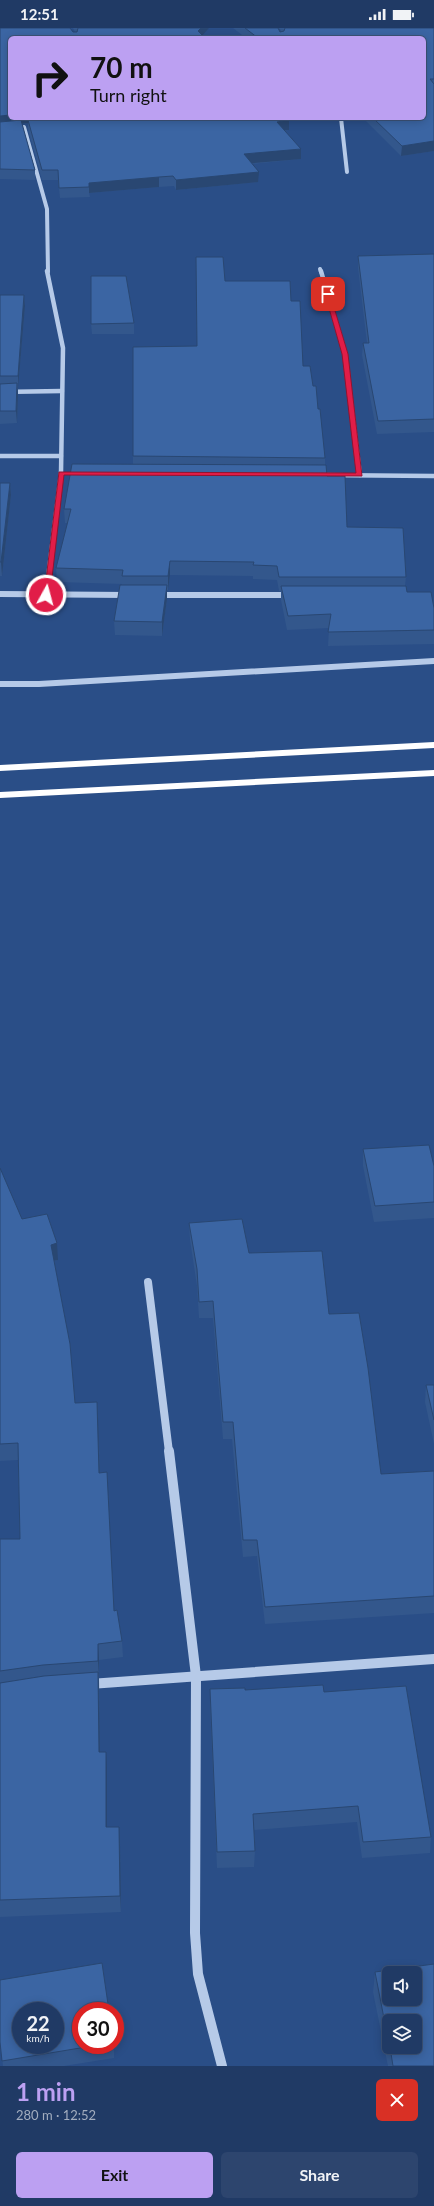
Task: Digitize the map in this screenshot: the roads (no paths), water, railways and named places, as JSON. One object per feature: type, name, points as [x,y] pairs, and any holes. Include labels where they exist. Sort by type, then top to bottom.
[{"type":"highway","points":[[0,768],[434,746]]},
{"type":"highway","points":[[0,795],[434,773]]},
{"type":"street","points":[[341,120],[347,172]]},
{"type":"street","points":[[16,128],[32,126]]},
{"type":"street","points":[[24,127],[47,209],[46,264],[63,348],[61,473],[46,595]]},
{"type":"street","points":[[320,269],[345,354],[360,475]]},
{"type":"street","points":[[0,392],[62,391]]},
{"type":"street","points":[[0,456],[61,456]]},
{"type":"street","points":[[61,473],[69,473]]},
{"type":"street","points":[[313,475],[434,476]]},
{"type":"street","points":[[0,594],[133,595]]},
{"type":"street","points":[[149,595],[299,595]]},
{"type":"street","points":[[0,684],[47,684],[434,660]]},
{"type":"street","points":[[148,1282],[196,1676],[195,1933],[198,1974],[222,2066]]},
{"type":"street","points":[[77,1685],[434,1659]]}]
